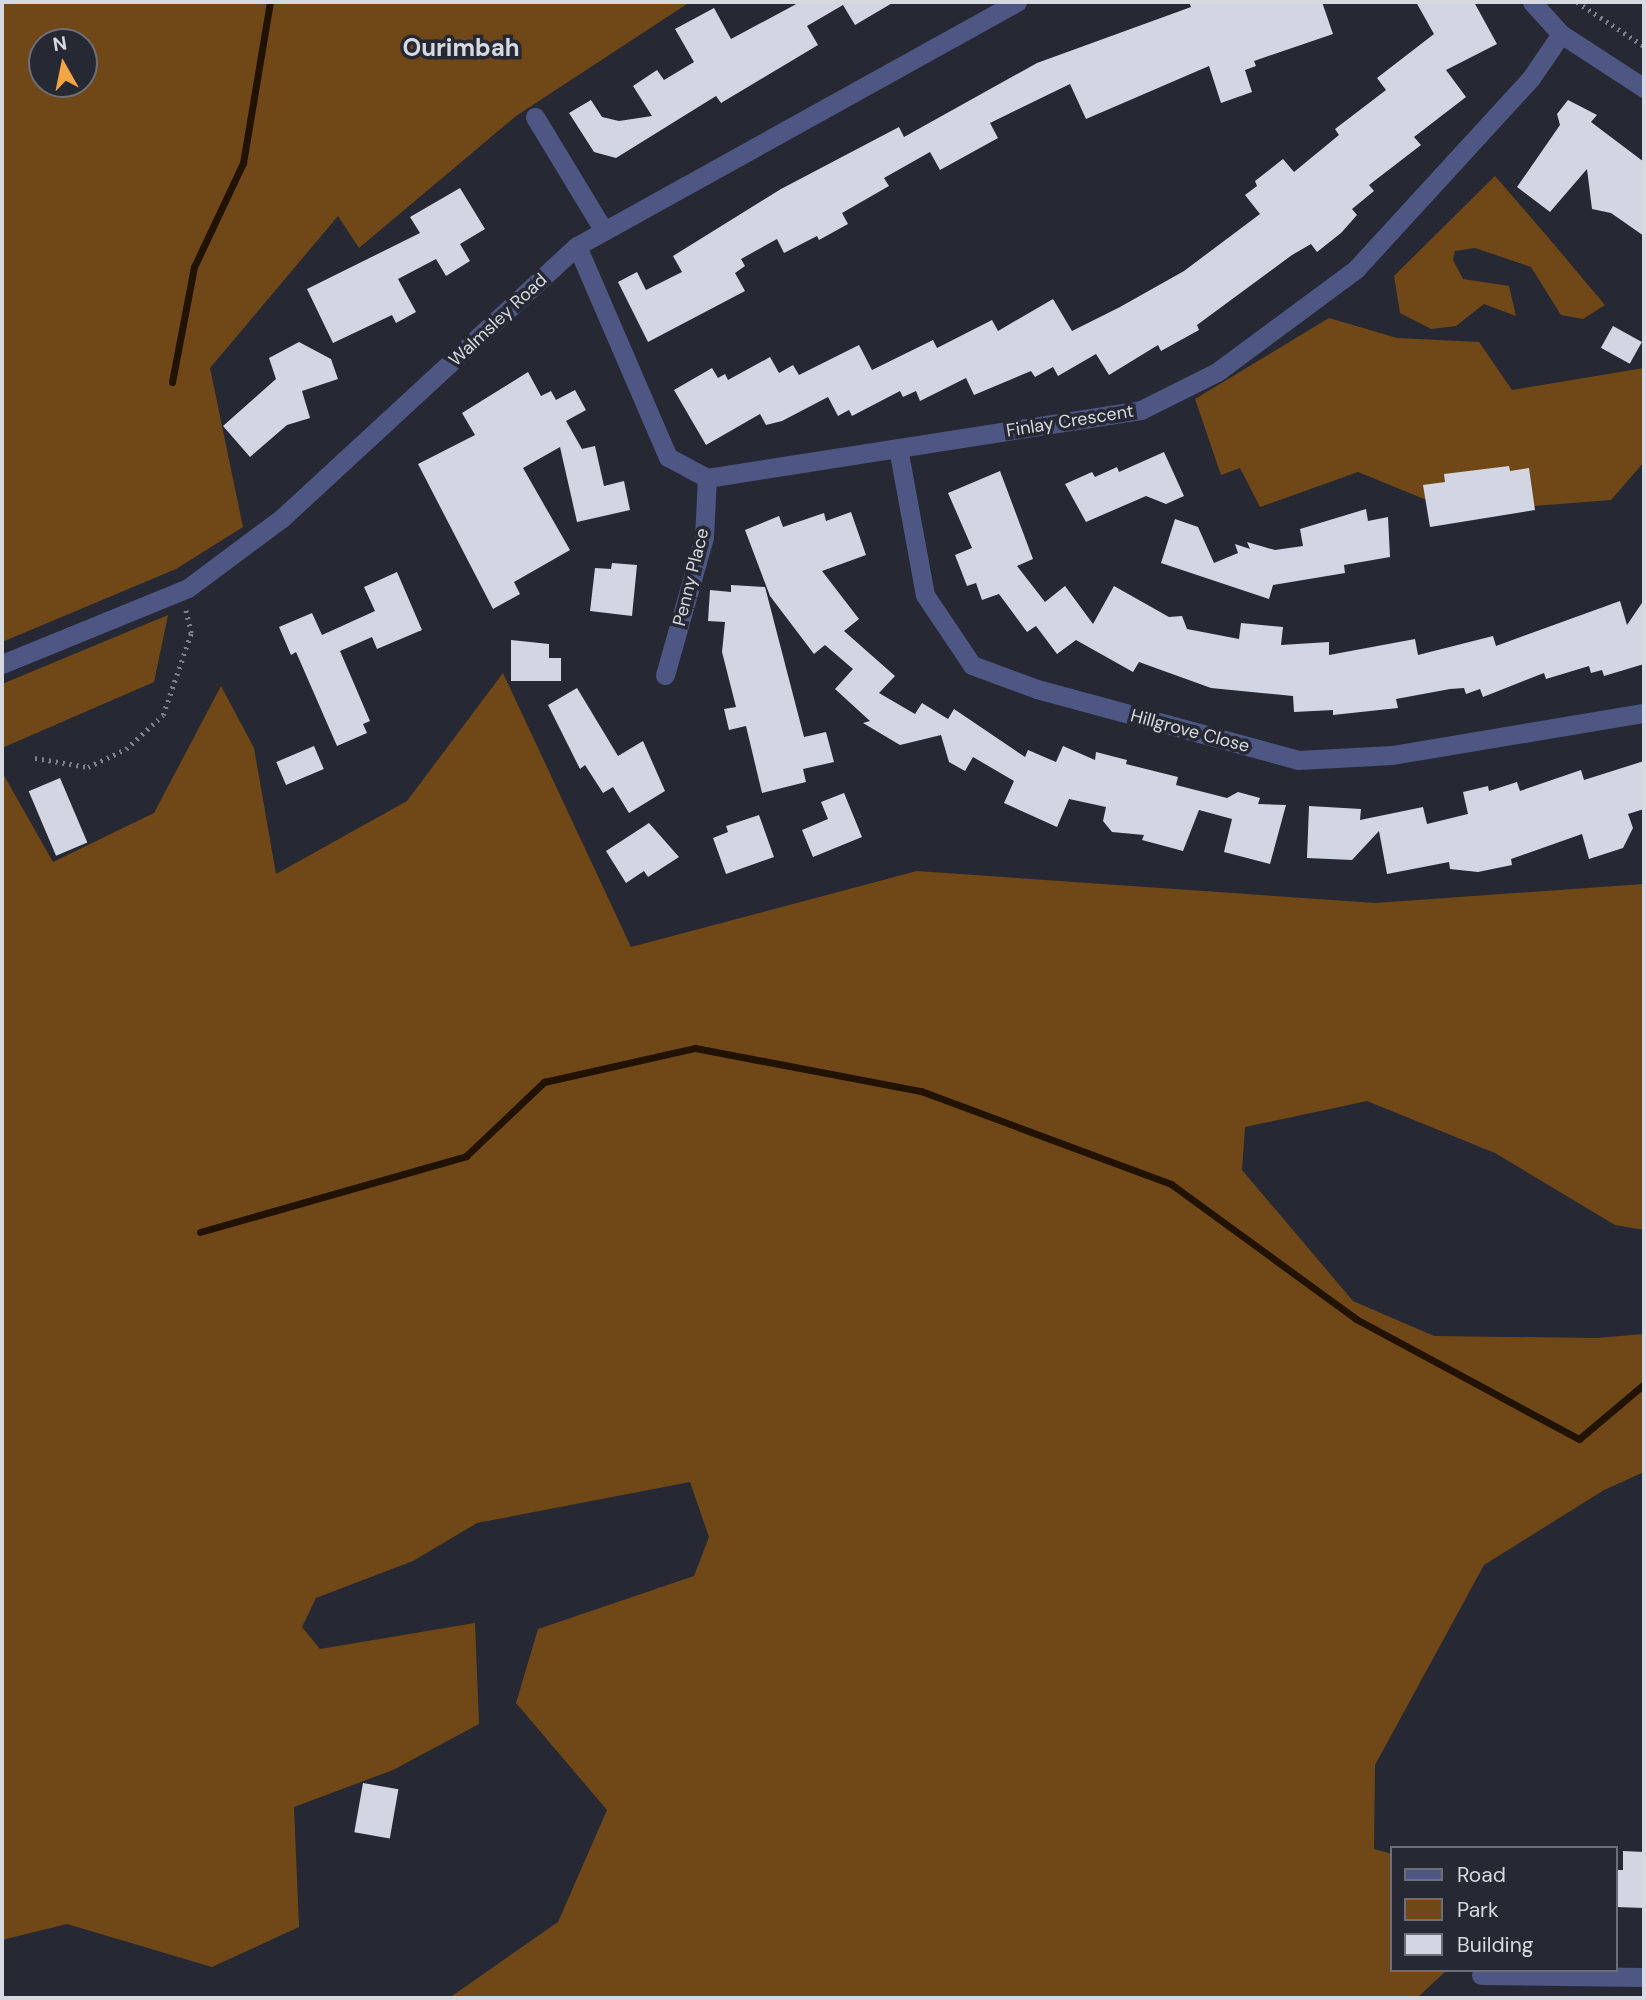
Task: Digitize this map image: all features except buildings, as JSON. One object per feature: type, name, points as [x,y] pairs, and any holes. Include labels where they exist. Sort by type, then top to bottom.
[{"type":"street","name":"Walmsley Road","points":[[2,664],[182,591],[282,518],[577,246],[1017,2]]},
{"type":"street","points":[[1532,2],[1561,34],[1644,88]]},
{"type":"street","name":"Finlay Crescent","points":[[708,478],[1141,410],[1217,372],[1356,269],[1531,78],[1561,34]]},
{"type":"street","points":[[536,117],[604,231]]},
{"type":"street","points":[[577,246],[668,457],[708,478]]},
{"type":"street","name":"Hillgrove Close","points":[[898,448],[925,595],[972,665],[1037,689],[1298,760],[1392,755],[1644,713]]},
{"type":"street","name":"Penny Place","points":[[665,675],[704,537],[708,478]]},
{"type":"street","points":[[1481,1975],[1644,1977]]},
{"type":"path","points":[[1577,2],[1644,46]]},
{"type":"path","points":[[35,758],[88,766],[126,749],[163,715],[191,633],[182,591]]},
{"type":"green space","points":[[2,2],[690,2],[516,116],[359,248],[338,216],[210,368],[243,527],[176,569],[2,642]]},
{"type":"green space","points":[[1495,176],[1605,305],[1583,319],[1561,315],[1531,267],[1475,248],[1455,251],[1453,260],[1463,279],[1509,286],[1516,316],[1484,304],[1456,326],[1431,329],[1400,313],[1394,276]]},
{"type":"green space","points":[[1329,318],[1397,338],[1479,342],[1512,390],[1644,368],[1644,462],[1611,500],[1456,512],[1358,472],[1260,507],[1240,468],[1221,475],[1195,399]]},
{"type":"green space","points":[[168,615],[154,682],[2,748],[2,684]]},
{"type":"green space","points":[[503,673],[631,947],[917,871],[1375,903],[1644,884],[1644,1230],[1615,1225],[1495,1153],[1367,1101],[1245,1127],[1242,1170],[1353,1301],[1434,1336],[1597,1338],[1644,1334],[1644,1472],[1604,1490],[1484,1565],[1375,1765],[1374,1849],[1390,1853],[1390,1972],[1445,1972],[1417,1998],[449,1998],[558,1922],[607,1810],[516,1703],[538,1629],[694,1576],[709,1537],[690,1482],[477,1523],[413,1561],[316,1598],[302,1627],[320,1649],[475,1623],[479,1724],[393,1770],[294,1807],[299,1927],[212,1967],[67,1924],[2,1940],[2,772],[53,862],[154,813],[221,686],[254,748],[276,874],[407,801]]},
{"type":"waterway","points":[[172,382],[194,267],[243,163],[270,2]]},
{"type":"waterway","points":[[200,1232],[466,1156],[544,1082],[695,1048],[921,1091],[1171,1184],[1356,1319],[1579,1439],[1644,1384]]},
{"type":"district","name":"Ourimbah","points":[[461,48]]}]
